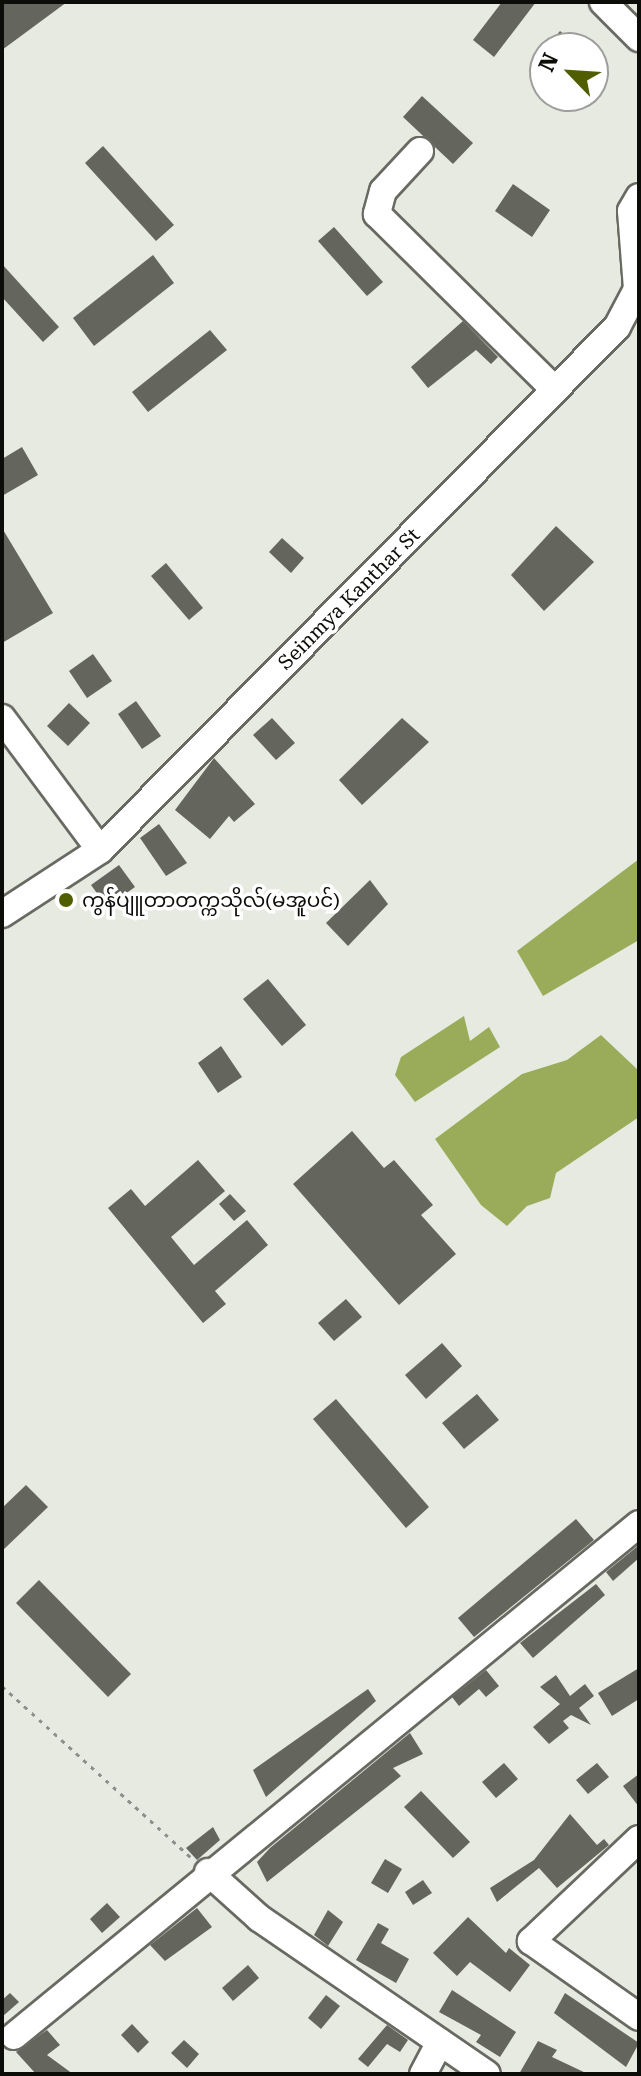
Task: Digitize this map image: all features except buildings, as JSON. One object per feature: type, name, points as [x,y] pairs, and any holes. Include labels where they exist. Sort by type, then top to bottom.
[{"type":"street","points":[[603,2],[639,38]]},
{"type":"street","points":[[420,151],[377,200],[377,214],[555,390]]},
{"type":"street","name":"Seinmya Kanthar St","points":[[2,914],[100,850],[617,327],[637,289],[631,211],[639,197]]},
{"type":"street","points":[[2,718],[100,850]]},
{"type":"street","points":[[14,2036],[208,1872],[639,1524]]},
{"type":"street","points":[[635,1852],[531,1944],[639,2017]]},
{"type":"street","points":[[208,1872],[259,1918],[487,2074]]},
{"type":"street","points":[[423,2074],[440,2042]]},
{"type":"path","points":[[2,1686],[208,1872]]},
{"type":"shaded area","points":[[639,859],[639,940],[543,996],[517,951]]},
{"type":"shaded area","points":[[464,1016],[470,1041],[489,1027],[500,1047],[415,1102],[395,1075],[401,1057]]},
{"type":"shaded area","points":[[601,1035],[639,1071],[639,1117],[556,1173],[550,1198],[527,1206],[507,1226],[481,1205],[435,1139],[522,1074],[567,1060]]},
{"type":"place","name":"ကွန်ပျူတာတက္ကသိုလ်(မအူပင်)","points":[[66,900]]}]
